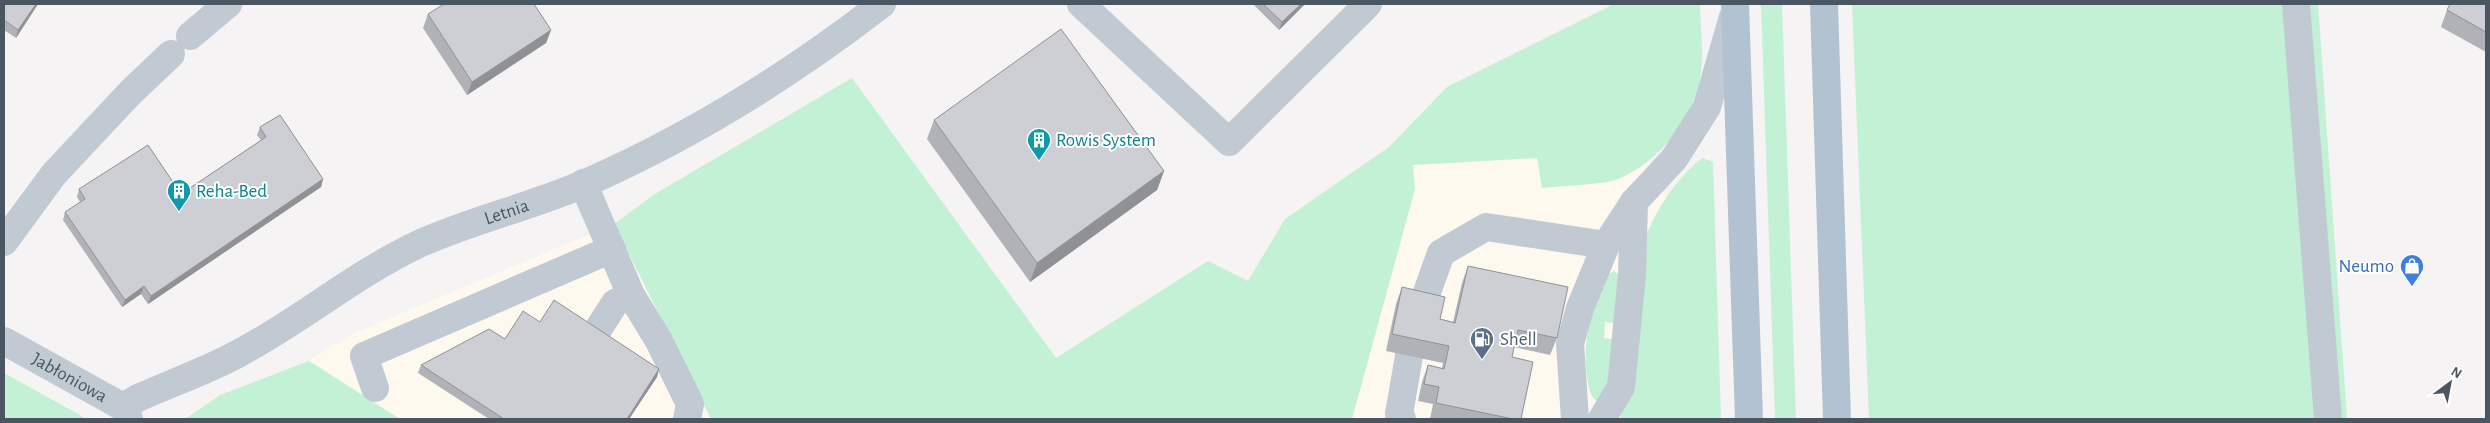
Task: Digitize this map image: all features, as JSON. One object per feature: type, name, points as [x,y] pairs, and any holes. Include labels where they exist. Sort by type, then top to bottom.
[{"type":"main road","points":[[1824,4],[1837,419]]},
{"type":"main road","points":[[1735,6],[1749,419]]},
{"type":"street","points":[[4,242],[54,174],[130,93],[228,4]]},
{"type":"street","name":"Letnia","points":[[126,413],[138,398],[242,352],[360,276],[421,243],[583,184],[650,153],[721,114],[792,70],[882,4]]},
{"type":"street","points":[[1081,4],[1229,142],[1368,4]]},
{"type":"street","points":[[2296,4],[2328,419]]},
{"type":"street","points":[[1575,419],[1570,344],[1580,308],[1606,246],[1634,202],[1674,159],[1707,107],[1735,6]]},
{"type":"street","points":[[583,184],[631,294],[659,341],[690,404],[687,419]]},
{"type":"street","points":[[1602,419],[1621,387],[1631,284],[1634,202]]},
{"type":"street","points":[[1421,309],[1441,253],[1486,227],[1606,246]]},
{"type":"street","points":[[375,388],[364,356],[612,249]]},
{"type":"street","points":[[597,331],[615,303],[631,294]]},
{"type":"street","name":"Jabłoniowa","points":[[4,341],[126,413]]},
{"type":"street","points":[[1402,419],[1399,414],[1410,356]]},
{"type":"shaded area","points":[[1538,158],[1542,188],[1617,180],[1648,161],[1668,201],[1679,419],[1352,419],[1415,189],[1413,165]]},
{"type":"shaded area","points":[[614,224],[711,419],[400,419],[309,361],[352,334]]},
{"type":"green space","points":[[1610,4],[1700,4],[1701,72],[1698,89],[1684,121],[1661,150],[1647,162],[1633,172],[1618,179],[1602,183],[1542,188],[1537,158],[1413,165],[1415,189],[1352,419],[711,419],[614,224],[655,194],[852,78],[1056,358],[1208,261],[1248,281],[1285,219],[1389,147],[1447,87],[1610,6]]},
{"type":"green space","points":[[1761,4],[1782,4],[1796,419],[1775,419]]},
{"type":"green space","points":[[1852,4],[2318,4],[2347,419],[1869,419]]},
{"type":"green space","points":[[1703,158],[1713,162],[1721,419],[1620,419],[1631,369],[1644,249],[1649,228],[1654,217],[1677,183]]},
{"type":"green space","points":[[1614,271],[1618,274],[1621,298],[1619,324],[1605,322],[1604,338],[1616,340],[1610,389],[1597,402],[1591,394],[1587,377],[1587,337],[1593,312],[1607,275]]},
{"type":"green space","points":[[309,361],[400,419],[185,419],[220,395]]},
{"type":"green space","points":[[4,373],[80,415],[84,419],[4,419]]},
{"type":"building","points":[[4,4],[36,4],[18,30],[4,20]]},
{"type":"building","points":[[444,4],[534,4],[551,30],[472,82],[428,14]]},
{"type":"building","points":[[1263,4],[1301,4],[1282,22]]},
{"type":"building","points":[[2450,4],[2486,4],[2486,32],[2447,10]]},
{"type":"building","name":"Rowis System","points":[[1061,29],[1164,171],[1037,263],[934,120]]},
{"type":"building","name":"Reha-Bed","points":[[280,115],[323,179],[151,296],[144,286],[125,300],[65,212],[85,199],[79,189],[148,145],[181,194],[266,137],[260,127]]},
{"type":"building","points":[[1468,266],[1568,287],[1557,338],[1518,330],[1512,357],[1533,362],[1521,419],[1436,403],[1439,387],[1424,384],[1428,365],[1444,369],[1449,346],[1392,334],[1402,287],[1445,297],[1440,319],[1455,323]]},
{"type":"building","points":[[554,300],[659,369],[627,419],[504,419],[421,365],[489,329],[505,339],[523,311],[540,322]]},
{"type":"place","name":"Rowis System","points":[[1039,161]]},
{"type":"place","name":"Reha-Bed","points":[[179,212]]},
{"type":"place","name":"Neumo","points":[[2412,287]]},
{"type":"place","name":"Shell","points":[[1482,360]]}]
